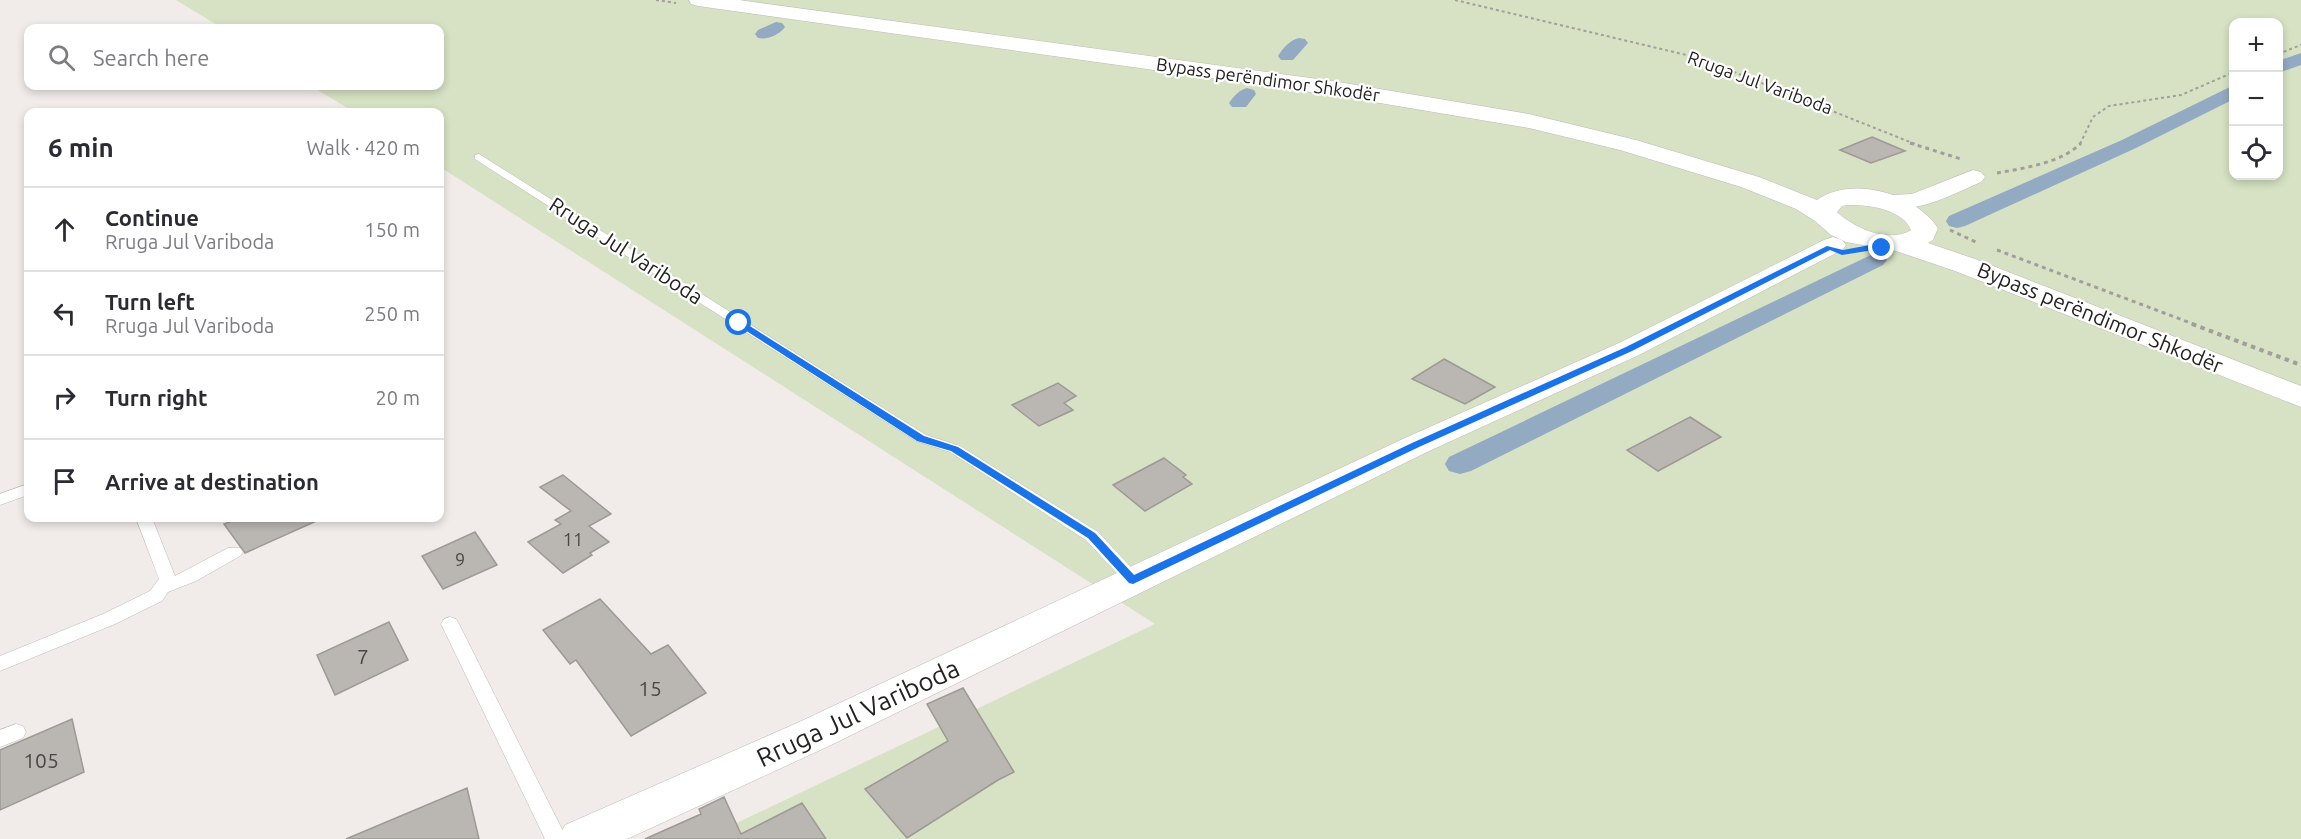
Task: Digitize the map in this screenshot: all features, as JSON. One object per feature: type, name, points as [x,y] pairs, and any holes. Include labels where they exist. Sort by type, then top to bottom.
[{"type":"highway","name":"Bypass perëndimor Shkodër","points":[[764,0],[1426,90],[1543,111],[1677,144],[1796,183],[1851,197],[1883,201],[1928,219],[1943,238],[2301,377]]},
{"type":"highway","name":"Bypass perëndimor Shkodër","points":[[689,2],[1332,88],[1529,121],[1628,145],[1719,172],[1789,197],[1829,227],[1965,265],[2301,397]]},
{"type":"highway","name":"Bypass perëndimor Shkodër","points":[[1829,227],[1823,208],[1828,202],[1851,197]]},
{"type":"highway","points":[[1884,241],[1916,239],[1924,234],[1928,219]]},
{"type":"street","points":[[1928,219],[1973,177]]},
{"type":"street","name":"Rruga Jul Variboda","points":[[581,839],[823,730],[1416,445],[1629,349],[1829,227]]},
{"type":"lane","name":"Rruga Jul Variboda","points":[[479,157],[921,438],[955,449],[1092,536],[1133,580]]},
{"type":"lane","points":[[0,500],[24,491]]},
{"type":"lane","points":[[0,664],[109,619],[156,596],[168,580],[146,522]]},
{"type":"lane","points":[[162,588],[190,577],[234,552]]},
{"type":"lane","points":[[450,624],[556,839]]},
{"type":"path","points":[[656,0],[689,2]]},
{"type":"path","name":"Rruga Jul Variboda","points":[[1455,0],[1699,58],[1723,66],[1910,143],[1964,160],[1977,170],[1973,177]]},
{"type":"path","points":[[2283,52],[2301,45]]},
{"type":"path","points":[[1973,177],[2007,172],[2050,160],[2079,145],[2091,119],[2101,109],[2123,103],[2172,97],[2196,90],[2229,74]]},
{"type":"path","points":[[1928,219],[1984,245]]},
{"type":"path","points":[[1992,248],[2301,365]]},
{"type":"green space","points":[[176,0],[2301,0],[2301,839],[703,839],[1155,624],[444,170],[444,108],[347,108],[318,90],[444,90],[444,24],[215,24]]},
{"type":"building","points":[[1872,137],[1905,151],[1871,163],[1840,150]]},
{"type":"building","points":[[1444,359],[1495,387],[1465,404],[1412,379]]},
{"type":"building","points":[[1058,383],[1076,396],[1064,403],[1073,410],[1039,426],[1012,405]]},
{"type":"building","points":[[1690,417],[1721,437],[1658,471],[1627,450]]},
{"type":"building","points":[[1164,458],[1186,475],[1183,477],[1192,484],[1145,511],[1113,485]]},
{"type":"building","points":[[563,475],[611,514],[589,526],[609,542],[563,573],[528,542],[561,524],[555,520],[571,511],[540,487]]},
{"type":"building","points":[[229,522],[314,522],[245,553],[224,524]]},
{"type":"building","points":[[475,532],[497,565],[443,589],[422,556]]},
{"type":"building","points":[[600,599],[651,654],[668,645],[706,693],[631,736],[576,660],[570,664],[543,630]]},
{"type":"building","points":[[389,622],[408,660],[335,695],[317,655]]},
{"type":"building","points":[[963,688],[1014,772],[907,838],[865,789],[948,741],[927,704]]},
{"type":"building","points":[[72,719],[84,772],[0,810],[0,750]]},
{"type":"building","points":[[467,788],[479,839],[346,839]]},
{"type":"building","points":[[724,797],[741,834],[802,803],[826,839],[645,839],[701,814],[699,809]]},
{"type":"waterway","points":[[764,34],[776,27]]},
{"type":"waterway","points":[[1287,56],[1299,43]]},
{"type":"waterway","points":[[2283,66],[2301,58]]},
{"type":"waterway","points":[[1239,103],[1247,94]]},
{"type":"waterway","points":[[1957,221],[2129,144],[2229,94]]},
{"type":"waterway","points":[[1460,464],[1875,260]]},
{"type":"route","points":[[739,323],[921,438],[955,449],[1092,536],[1133,580],[1416,445],[1629,349],[1829,247],[1842,253],[1882,248]]}]
